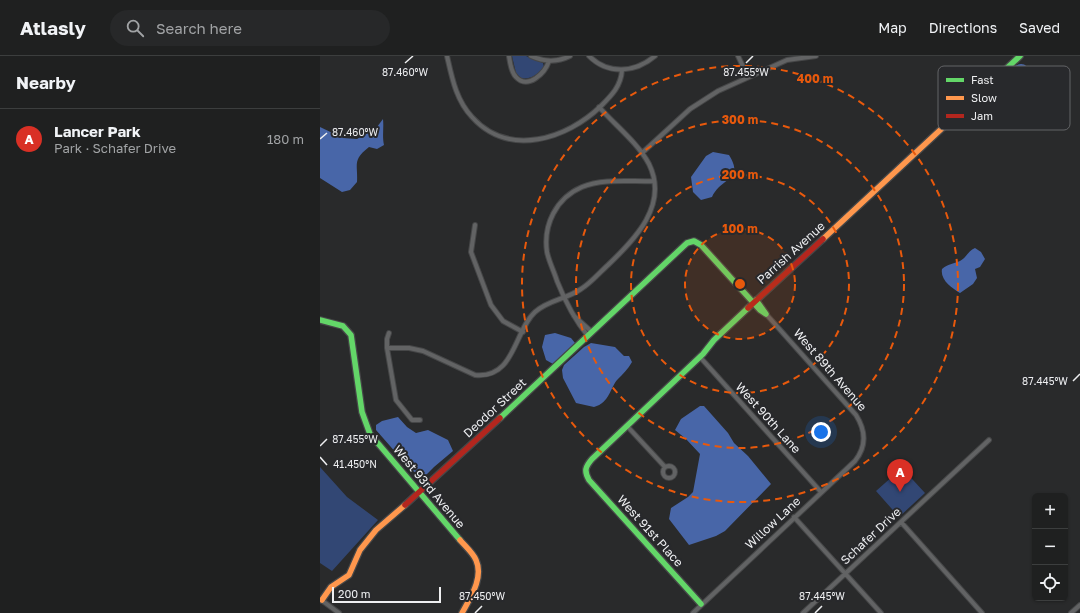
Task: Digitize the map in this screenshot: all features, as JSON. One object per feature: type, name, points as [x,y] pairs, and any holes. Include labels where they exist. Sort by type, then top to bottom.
[{"type":"street","points":[[448,56],[456,91],[463,106],[482,127],[503,137],[523,141],[548,138],[580,124],[617,88],[622,70]]},
{"type":"street","points":[[509,56],[514,74],[518,79],[524,81],[531,80],[544,72],[549,61]]},
{"type":"street","points":[[531,56],[549,61],[560,60],[570,56]]},
{"type":"street","points":[[589,56],[604,66],[622,70],[640,66],[654,56]]},
{"type":"street","points":[[738,56],[748,77]]},
{"type":"street","points":[[642,153],[697,104],[718,91],[791,59],[816,56]]},
{"type":"street","name":"Parrish Avenue","points":[[1009,66],[1020,56]]},
{"type":"street","points":[[387,348],[419,350],[432,354],[468,372],[482,376],[494,372],[510,356],[529,318],[536,311],[586,286],[618,255],[640,230],[653,206],[654,181],[650,167],[642,153],[599,107]]},
{"type":"street","name":"Parrish Avenue","points":[[585,472],[586,466],[700,358],[711,342],[940,130]]},
{"type":"street","points":[[590,334],[574,316],[564,298],[549,260],[546,245],[548,226],[558,206],[572,193],[591,184],[654,181]]},
{"type":"street","points":[[475,225],[470,252],[491,305],[503,321],[523,332]]},
{"type":"street","name":"West 89th Avenue","points":[[694,241],[701,245],[766,314],[856,415],[862,424],[864,435],[863,445]]},
{"type":"street","name":"Deodor Street","points":[[321,600],[331,587],[349,575],[360,550],[376,530],[419,494],[681,247],[694,241]]},
{"type":"street","name":"West 93rd Avenue","points":[[320,320],[343,326],[350,332],[362,412],[366,425],[374,439],[419,494],[474,555],[478,566],[478,578],[462,613]]},
{"type":"street","points":[[389,333],[387,348],[396,400],[412,420],[420,420]]},
{"type":"street","name":"West 90th Lane","points":[[700,358],[821,492]]},
{"type":"street","points":[[627,426],[665,467]]},
{"type":"street","name":"Schafer Drive","points":[[803,613],[988,440]]},
{"type":"street","name":"Willow Lane","points":[[693,613],[855,461],[863,445]]},
{"type":"street","name":"West 91st Place","points":[[585,472],[589,480],[701,604]]},
{"type":"street","points":[[794,517],[881,613]]},
{"type":"street","points":[[901,522],[982,613]]},
{"type":"street","points":[[321,600],[339,613]]},
{"type":"street","points":[[1071,613],[1080,605]]},
{"type":"shaded area","points":[[512,56],[526,56],[543,63],[544,67],[534,76],[521,78],[516,73]]},
{"type":"shaded area","points":[[1018,64],[1024,64],[1027,66],[1015,66]]},
{"type":"shaded area","points":[[383,119],[384,145],[377,149],[369,147],[360,155],[357,163],[357,182],[350,190],[342,192],[320,178],[320,127],[343,138],[357,139],[377,127]]},
{"type":"shaded area","points":[[713,152],[729,155],[733,163],[733,174],[712,197],[701,200],[693,192],[691,177],[706,156]]},
{"type":"shaded area","points":[[975,248],[981,252],[985,259],[980,267],[975,269],[977,278],[973,284],[960,293],[950,286],[945,280],[942,269],[962,260]]},
{"type":"shaded area","points":[[555,333],[571,338],[575,343],[556,363],[553,364],[546,360],[542,347],[545,335]]},
{"type":"shaded area","points":[[591,343],[615,347],[624,356],[629,356],[632,362],[615,382],[607,398],[599,405],[594,407],[576,403],[563,378],[562,370],[564,365],[584,347]]},
{"type":"shaded area","points":[[700,406],[704,406],[728,433],[734,443],[748,456],[771,484],[725,531],[716,536],[689,545],[669,519],[671,508],[693,492],[700,454],[675,430],[681,419]]},
{"type":"shaded area","points":[[398,417],[407,427],[416,433],[428,430],[448,440],[453,451],[425,476],[412,471],[376,430],[376,425],[382,421]]},
{"type":"shaded area","points":[[320,467],[347,497],[378,520],[332,571],[320,563]]},
{"type":"shaded area","points":[[902,468],[925,493],[899,517],[876,491]]},
{"type":"traffic: fast","points":[[1009,66],[1020,56]]},
{"type":"traffic: fast","points":[[500,418],[687,243],[694,241],[701,245],[760,310],[766,314],[756,300]]},
{"type":"traffic: fast","points":[[701,604],[589,480],[586,474],[586,469],[592,459],[703,354],[714,340],[748,308]]},
{"type":"traffic: fast","points":[[320,320],[343,326],[351,335],[362,412],[370,434],[460,540]]},
{"type":"traffic: slow","points":[[823,239],[940,130]]},
{"type":"traffic: slow","points":[[322,600],[331,587],[349,575],[360,550],[376,530],[405,505]]},
{"type":"traffic: slow","points":[[460,540],[475,557],[478,567],[475,588],[462,613]]},
{"type":"traffic: jam","points":[[748,308],[823,239]]},
{"type":"traffic: jam","points":[[405,505],[500,418]]},
{"type":"place","name":"Lancer Park","points":[[900,492]]}]
